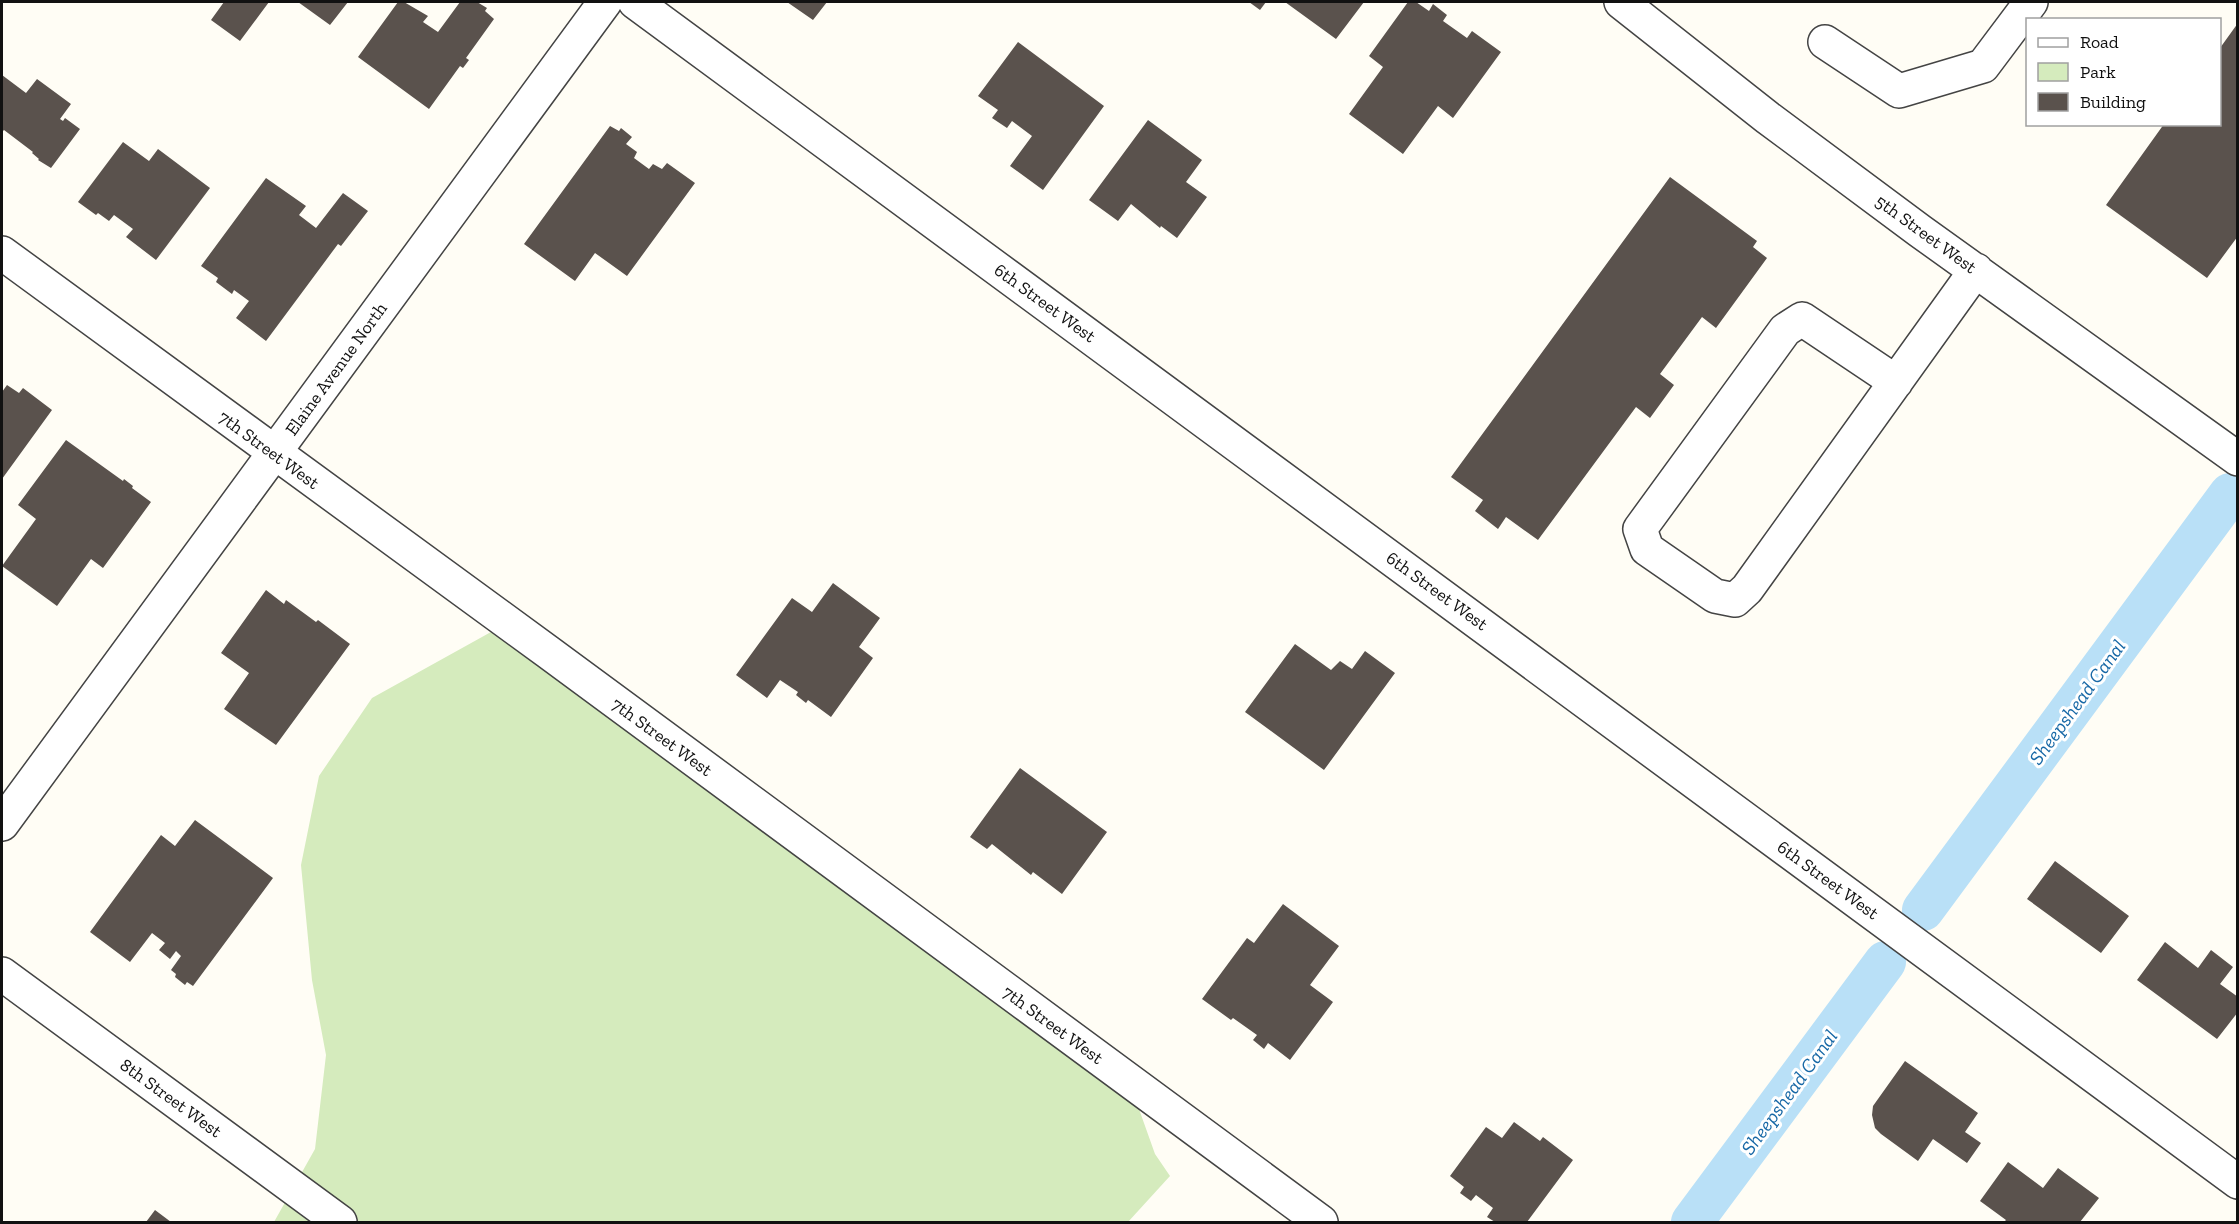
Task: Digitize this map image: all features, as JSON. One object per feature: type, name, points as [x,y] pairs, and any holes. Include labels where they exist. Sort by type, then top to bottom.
[{"type":"street","name":"Elaine Avenue North","points":[[2,824],[605,2]]},
{"type":"street","name":"6th Street West","points":[[635,2],[2238,1182]]},
{"type":"street","name":"5th Street West","points":[[1621,2],[1768,118],[1920,231],[2238,459]]},
{"type":"street","points":[[1825,42],[1899,91],[1983,66],[2031,2]]},
{"type":"street","name":"7th Street West","points":[[2,253],[1321,1222]]},
{"type":"street","points":[[1896,382],[1802,319],[1785,330],[1640,529],[1647,549],[1715,596],[1735,600],[1747,589],[1896,382],[1976,270]]},
{"type":"street","name":"8th Street West","points":[[2,974],[340,1222]]},
{"type":"green space","points":[[500,627],[1129,1081],[1155,1154],[1170,1176],[1128,1222],[274,1222],[315,1149],[326,1055],[312,980],[301,865],[319,776],[372,698]]},
{"type":"building","points":[[224,2],[269,2],[240,41],[211,20]]},
{"type":"building","points":[[298,2],[348,2],[330,25]]},
{"type":"building","points":[[398,2],[404,2],[428,16],[423,22],[438,32],[460,2],[477,2],[487,8],[485,11],[494,19],[466,58],[469,60],[463,68],[460,66],[429,109],[358,57]]},
{"type":"building","points":[[787,2],[827,2],[813,20]]},
{"type":"building","points":[[1249,2],[1266,2],[1260,10]]},
{"type":"building","points":[[1285,2],[1364,2],[1336,39]]},
{"type":"building","points":[[1408,2],[1416,2],[1429,11],[1433,4],[1447,15],[1443,21],[1467,38],[1472,31],[1501,52],[1453,118],[1438,106],[1403,154],[1349,114],[1383,67],[1369,56]]},
{"type":"building","points":[[2238,23],[2238,236],[2207,278],[2106,205],[2163,126],[2221,126],[2221,47]]},
{"type":"building","points":[[1018,42],[1104,106],[1043,190],[1010,166],[1032,136],[1012,121],[1007,128],[992,118],[998,110],[978,96]]},
{"type":"building","points":[[2,75],[26,93],[37,79],[71,104],[60,119],[63,121],[65,118],[80,129],[51,168],[38,160],[33,152],[4,130],[2,132]]},
{"type":"building","points":[[1148,120],[1202,160],[1186,182],[1207,197],[1177,238],[1161,226],[1160,228],[1131,204],[1118,221],[1089,200]]},
{"type":"building","points":[[610,126],[619,131],[621,128],[632,137],[626,144],[637,152],[634,158],[649,169],[653,164],[662,169],[667,163],[695,183],[627,276],[595,253],[575,281],[524,244]]},
{"type":"building","points":[[123,142],[149,161],[158,149],[210,188],[156,260],[126,237],[133,229],[114,215],[109,221],[78,202]]},
{"type":"building","points":[[1670,177],[1757,241],[1753,247],[1767,258],[1716,328],[1702,317],[1660,374],[1674,385],[1650,418],[1636,407],[1538,540],[1506,517],[1498,529],[1475,511],[1483,500],[1451,477]]},
{"type":"building","points":[[266,178],[306,206],[299,215],[316,228],[343,193],[368,211],[341,246],[338,244],[266,341],[236,318],[249,301],[234,290],[232,294],[216,282],[218,278],[201,266]]},
{"type":"building","points":[[7,385],[19,393],[23,388],[52,410],[2,479],[2,392]]},
{"type":"building","points":[[66,440],[123,481],[124,479],[151,502],[103,568],[91,559],[57,606],[2,566],[36,519],[18,505]]},
{"type":"building","points":[[833,583],[880,618],[859,647],[873,658],[831,717],[808,700],[806,703],[796,695],[798,692],[780,680],[767,698],[736,675],[792,598],[812,612]]},
{"type":"building","points":[[266,590],[284,604],[286,600],[316,622],[318,620],[350,644],[276,745],[224,709],[249,673],[221,653]]},
{"type":"building","points":[[1295,644],[1331,670],[1340,661],[1352,669],[1365,651],[1395,673],[1324,770],[1245,712]]},
{"type":"building","points":[[1020,768],[1107,832],[1062,894],[1033,872],[1031,875],[992,844],[987,849],[970,837]]},
{"type":"building","points":[[195,820],[273,878],[193,986],[187,982],[185,985],[175,977],[176,974],[171,970],[181,956],[176,951],[170,959],[159,950],[165,943],[152,933],[130,962],[90,932],[161,835],[175,846]]},
{"type":"building","points":[[2055,861],[2129,916],[2101,953],[2027,899]]},
{"type":"building","points":[[1283,904],[1339,946],[1310,985],[1333,1002],[1290,1060],[1268,1043],[1264,1049],[1253,1040],[1257,1035],[1202,999],[1247,938],[1254,943]]},
{"type":"building","points":[[2165,942],[2198,968],[2211,950],[2233,967],[2220,984],[2238,997],[2238,1012],[2217,1039],[2137,980]]},
{"type":"building","points":[[1905,1061],[1978,1113],[1965,1132],[1981,1143],[1967,1163],[1933,1139],[1918,1161],[1875,1128],[1872,1115],[1873,1106]]},
{"type":"building","points":[[1514,1122],[1540,1141],[1543,1137],[1573,1160],[1527,1222],[1495,1222],[1487,1217],[1493,1208],[1476,1195],[1471,1201],[1460,1193],[1464,1187],[1450,1176],[1486,1127],[1502,1138]]},
{"type":"building","points":[[2008,1162],[2043,1188],[2058,1168],[2099,1198],[2080,1222],[2004,1222],[2006,1220],[1980,1201]]},
{"type":"building","points":[[155,1210],[171,1222],[146,1222]]},
{"type":"waterway","name":"Sheepshead Canal","points":[[1923,910],[2230,494]]},
{"type":"waterway","name":"Sheepshead Canal","points":[[1692,1222],[1885,962]]}]
